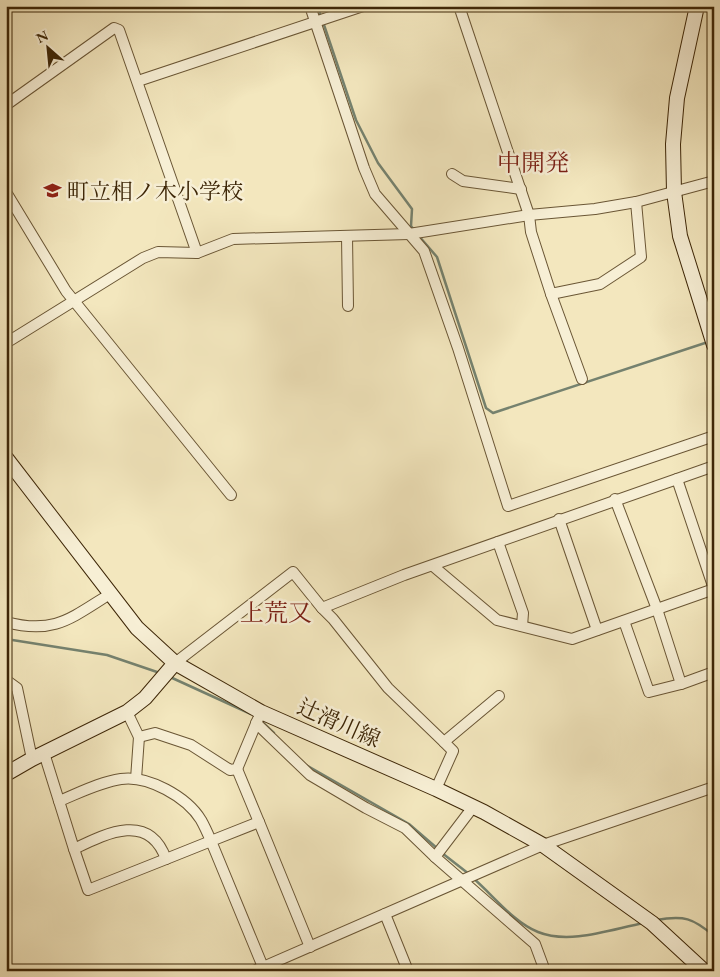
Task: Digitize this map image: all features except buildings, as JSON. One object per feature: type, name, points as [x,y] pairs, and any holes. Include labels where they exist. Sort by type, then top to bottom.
[{"type":"main road","points":[[698,6],[677,98],[673,144],[674,192],[680,236],[714,345]]},
{"type":"main road","name":"辻滑川線","points":[[6,458],[137,628],[175,663],[258,717],[436,789],[543,845],[652,923],[704,971]]},
{"type":"main road","points":[[6,774],[127,712],[145,698],[175,663]]},
{"type":"street","points":[[310,6],[364,168],[375,194],[424,251],[458,348],[508,506],[714,436]]},
{"type":"street","points":[[138,81],[364,6]]},
{"type":"street","points":[[459,6],[530,215],[531,232],[551,294],[582,379]]},
{"type":"street","points":[[6,105],[114,28],[122,34],[197,253]]},
{"type":"street","points":[[452,174],[463,181],[521,189]]},
{"type":"street","points":[[6,342],[158,252],[197,253],[233,239],[409,234],[530,215],[636,202],[714,180]]},
{"type":"street","points":[[6,192],[66,291],[231,494]]},
{"type":"street","points":[[551,294],[600,284],[641,257],[636,202]]},
{"type":"street","points":[[347,236],[348,306]]},
{"type":"street","points":[[322,608],[559,519],[714,466]]},
{"type":"street","points":[[433,566],[497,620],[572,639],[624,621],[714,589],[677,480]]},
{"type":"street","points":[[615,499],[656,609],[681,684]]},
{"type":"street","points":[[559,519],[597,630]]},
{"type":"street","points":[[498,542],[523,614],[522,626]]},
{"type":"street","points":[[175,663],[293,572],[388,688],[453,751],[436,789]]},
{"type":"street","points":[[6,622],[22,626],[46,627],[61,624],[110,594]]},
{"type":"street","points":[[624,621],[649,692],[681,684],[714,672]]},
{"type":"street","points":[[6,680],[17,688],[38,756],[59,801],[88,890],[259,822]]},
{"type":"street","points":[[444,742],[499,696]]},
{"type":"street","points":[[127,712],[139,737],[136,779]]},
{"type":"street","points":[[310,947],[237,769],[258,717],[310,775],[366,808],[405,828],[435,857],[465,881],[535,944],[545,971]]},
{"type":"street","points":[[139,737],[155,733],[191,744],[230,770],[237,769]]},
{"type":"street","points":[[59,801],[112,781],[136,779],[169,792],[191,807],[201,820],[211,841],[258,969],[465,881],[543,845],[714,787]]},
{"type":"street","points":[[435,857],[473,807]]},
{"type":"street","points":[[74,849],[122,829],[132,830],[146,836],[157,844],[166,859]]},
{"type":"street","points":[[385,914],[408,971]]},
{"type":"waterway","points":[[318,6],[321,17]]},
{"type":"waterway","points":[[323,22],[356,120],[378,163],[412,209],[411,226],[415,231]]},
{"type":"waterway","points":[[418,235],[437,257],[486,408],[493,413],[708,342]]},
{"type":"waterway","points":[[6,639],[107,655],[160,673]]},
{"type":"waterway","points":[[170,677],[251,714]]},
{"type":"waterway","points":[[260,720],[274,733]]},
{"type":"waterway","points":[[306,765],[409,824],[438,849]]},
{"type":"waterway","points":[[442,853],[469,874]]},
{"type":"waterway","points":[[473,878],[520,922],[529,928],[550,936],[591,935],[644,923]]},
{"type":"waterway","points":[[656,920],[688,919],[700,925],[714,936]]},
{"type":"place","name":"町立相ノ木小学校","points":[[53,191]]},
{"type":"district","name":"中開発","points":[[533,162]]},
{"type":"district","name":"上荒又","points":[[276,612]]}]
